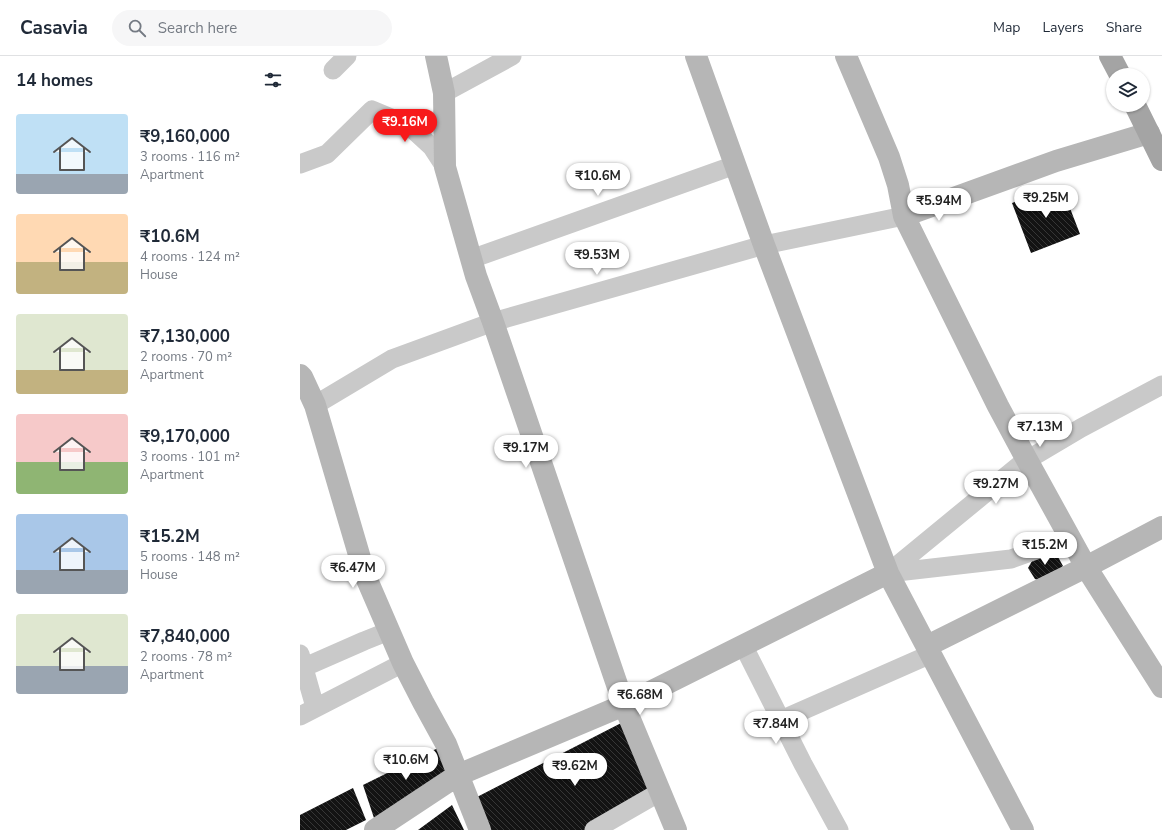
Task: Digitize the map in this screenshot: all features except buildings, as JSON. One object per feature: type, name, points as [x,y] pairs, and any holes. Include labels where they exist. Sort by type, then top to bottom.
[{"type":"main road","points":[[1110,56],[1116,68]]},
{"type":"main road","points":[[1141,112],[1155,130],[1162,160]]},
{"type":"street","points":[[333,70],[347,56]]},
{"type":"street","points":[[436,56],[444,93],[445,167],[476,276],[624,705],[676,830]]},
{"type":"street","points":[[444,93],[512,56]]},
{"type":"street","points":[[696,56],[764,244],[888,573],[1023,830]]},
{"type":"street","points":[[846,56],[889,157],[898,185],[904,216],[998,406],[1086,567],[1162,687]]},
{"type":"street","points":[[300,164],[327,154],[372,110],[408,125],[432,147],[445,167]]},
{"type":"street","points":[[315,405],[392,359],[493,322],[764,244],[904,216],[1056,161],[1155,130]]},
{"type":"street","points":[[472,259],[735,165]]},
{"type":"street","points":[[300,375],[315,405],[365,575],[403,663],[446,744],[480,830]]},
{"type":"street","points":[[375,830],[458,775],[624,705],[888,573],[1027,460],[1080,428],[1162,385]]},
{"type":"street","points":[[781,720],[929,650],[1162,527]]},
{"type":"street","points":[[888,573],[1011,559],[1070,538]]},
{"type":"street","points":[[390,631],[301,663],[308,712],[403,663]]},
{"type":"street","points":[[743,645],[803,764],[839,830]]},
{"type":"street","points":[[594,830],[660,792]]}]
